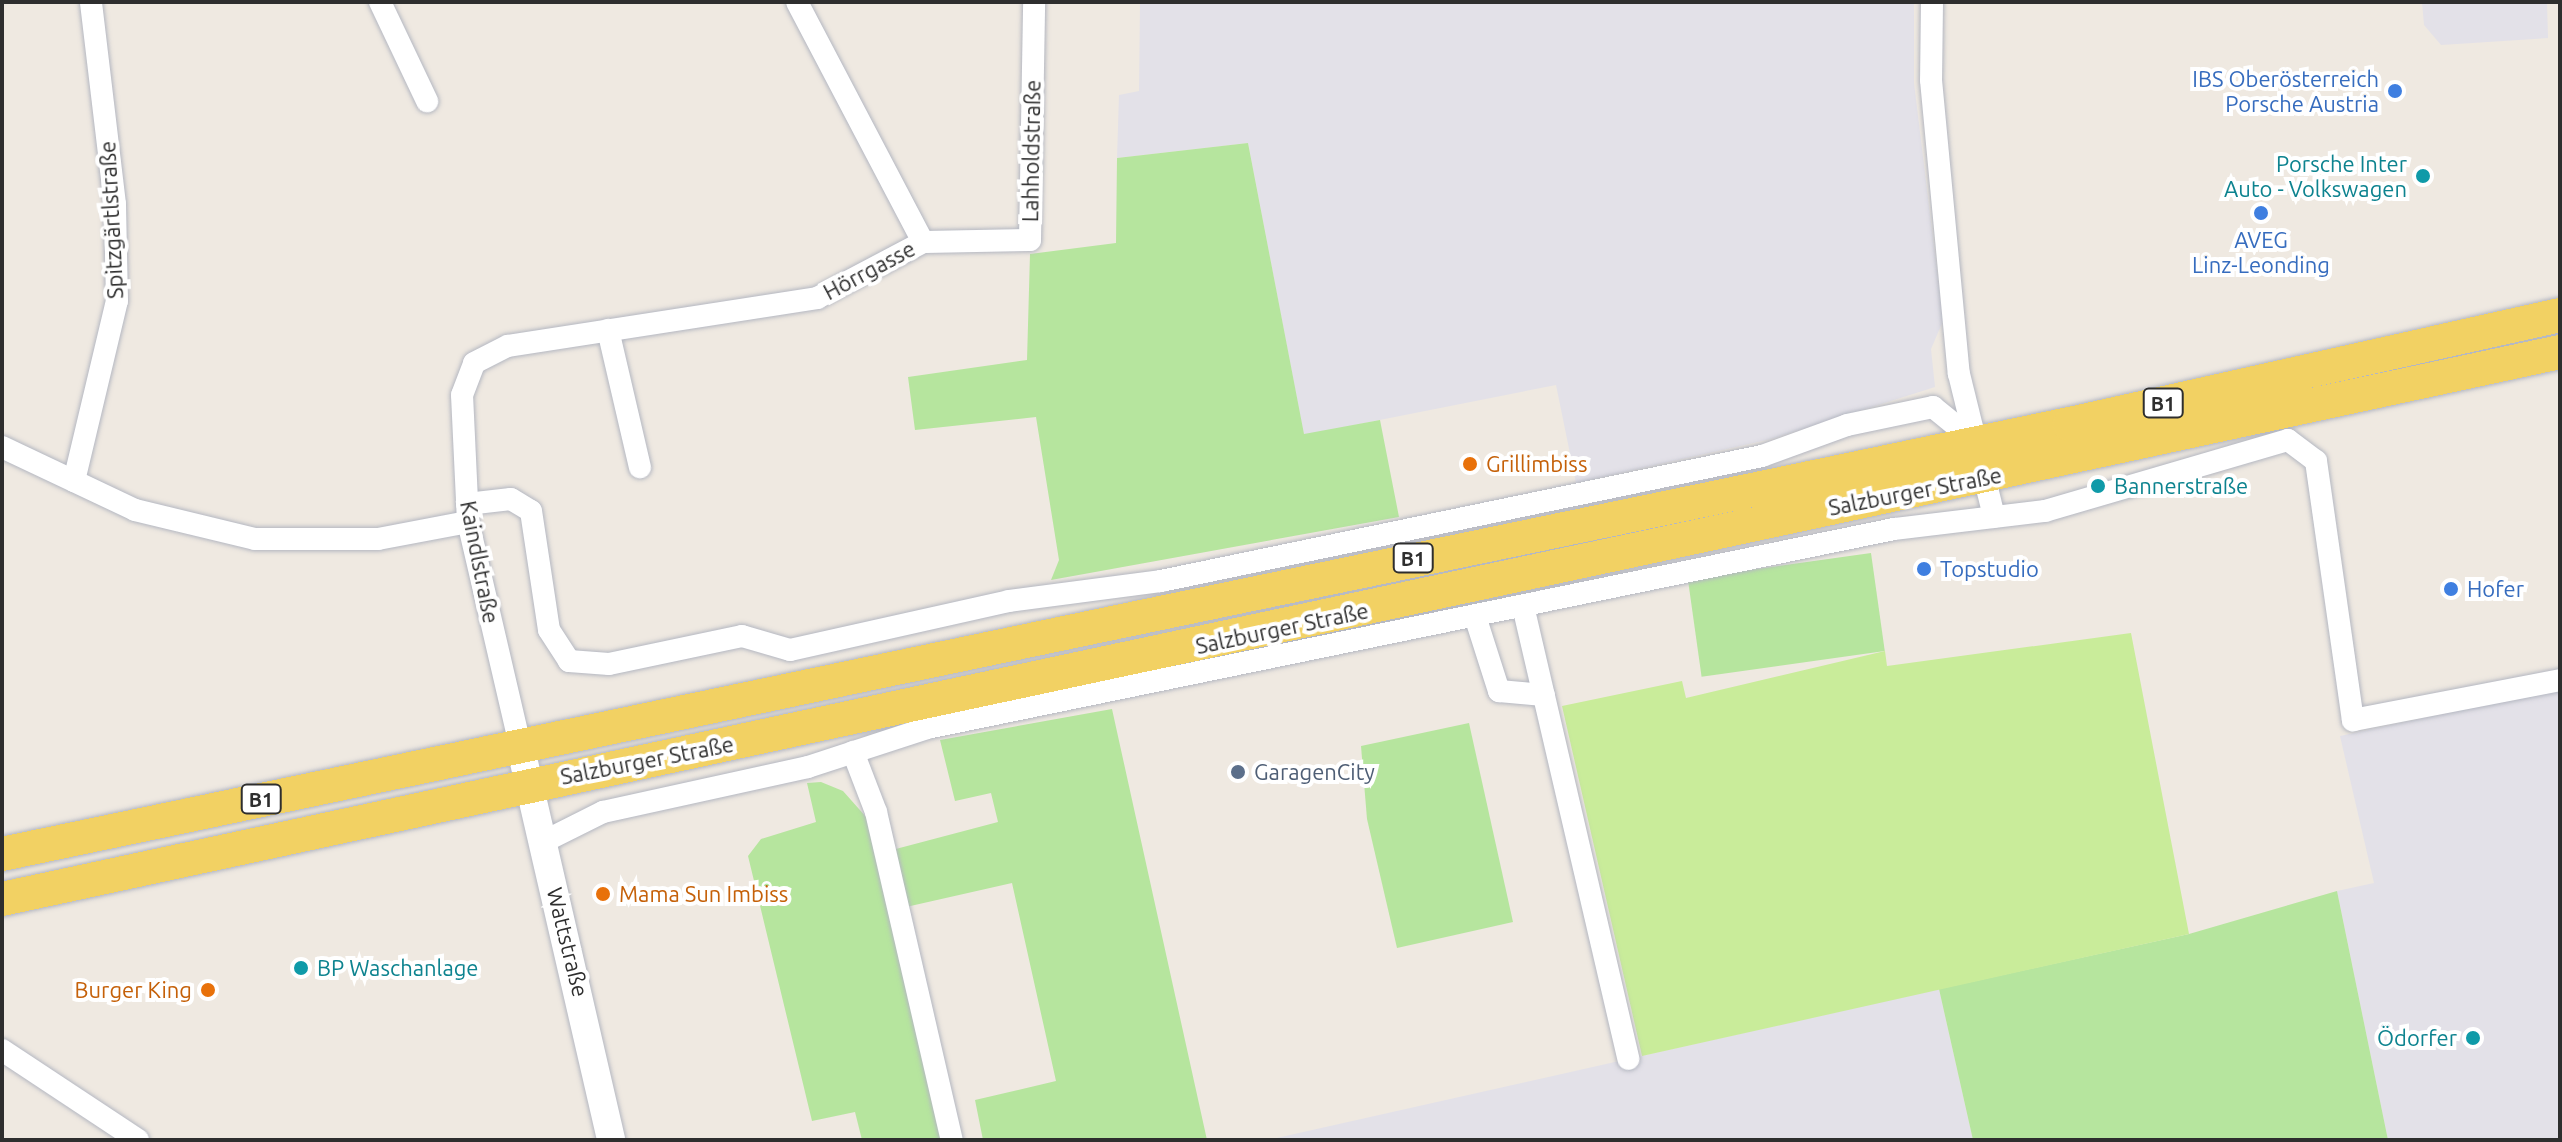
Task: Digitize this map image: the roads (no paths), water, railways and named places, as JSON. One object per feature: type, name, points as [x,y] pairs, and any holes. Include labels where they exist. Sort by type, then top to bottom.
[{"type":"main road","name":"Salzburger Straße","points":[[2,854],[1976,442],[2560,315]]},
{"type":"main road","name":"Salzburger Straße","points":[[2,899],[2560,352]]},
{"type":"street","name":"Spitzgärtlstraße","points":[[74,481],[117,301],[115,204],[91,2]]},
{"type":"street","points":[[380,2],[427,101]]},
{"type":"street","name":"Hörrgasse","points":[[466,377],[488,353],[508,346],[817,298],[923,242],[797,2]]},
{"type":"street","name":"Lahholdstraße","points":[[923,242],[1030,240],[1034,2]]},
{"type":"street","points":[[1932,2],[1931,80],[1959,374],[1994,517]]},
{"type":"street","points":[[608,330],[640,467]]},
{"type":"street","name":"Kaindlstraße","points":[[466,377],[468,513],[520,745]]},
{"type":"street","name":"Salzburger Straße","points":[[468,513],[511,499],[531,511],[549,630],[569,661],[596,664],[742,636],[790,650],[1009,601],[1161,581],[1762,456],[1847,425],[1933,407],[1976,442]]},
{"type":"street","name":"Salzburger Straße","points":[[545,841],[603,812],[853,752],[927,728],[1894,529],[1994,517],[2150,485],[2197,462],[2288,440],[2316,461],[2353,720],[2560,680]]},
{"type":"street","points":[[2,447],[135,510],[255,539],[378,539],[468,513]]},
{"type":"street","points":[[1523,606],[1628,1059]]},
{"type":"street","points":[[1475,616],[1499,691],[1544,695]]},
{"type":"street","name":"Wattstraße","points":[[520,745],[545,841],[611,1140]]},
{"type":"street","points":[[853,752],[876,812],[952,1140]]},
{"type":"street","points":[[2,1050],[138,1140]]},
{"type":"place","name":"IBS Oberösterreich Porsche Austria","points":[[2395,91]]},
{"type":"place","name":"Porsche Inter Auto - Volkswagen","points":[[2423,176]]},
{"type":"place","name":"AVEG Linz-Leonding","points":[[2261,213]]},
{"type":"place","name":"Grillimbiss","points":[[1470,464]]},
{"type":"place","name":"Bannerstraße","points":[[2098,486]]},
{"type":"place","name":"Topstudio","points":[[1924,569]]},
{"type":"place","name":"Hofer","points":[[2451,589]]},
{"type":"place","name":"GaragenCity","points":[[1238,772]]},
{"type":"place","name":"Mama Sun Imbiss","points":[[603,894]]},
{"type":"place","name":"BP Waschanlage","points":[[301,968]]},
{"type":"place","name":"Burger King","points":[[208,990]]},
{"type":"place","name":"Ödorfer","points":[[2473,1038]]}]
